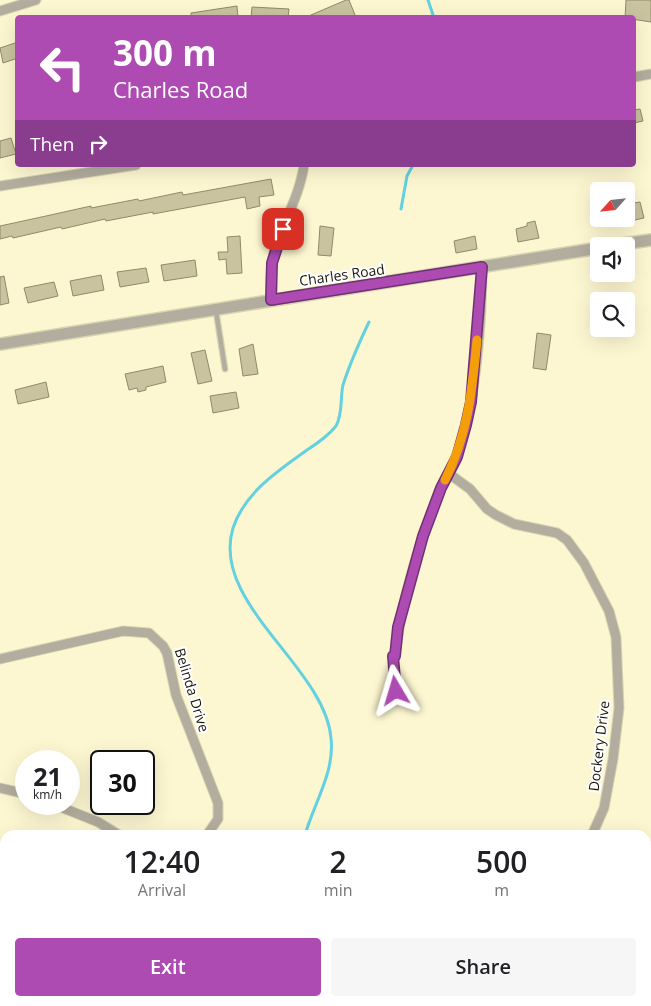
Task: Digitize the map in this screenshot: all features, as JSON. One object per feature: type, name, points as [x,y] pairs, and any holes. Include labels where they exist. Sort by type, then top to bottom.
[{"type":"street","points":[[0,11],[36,0]]},
{"type":"street","points":[[636,77],[651,74]]},
{"type":"street","points":[[0,186],[123,167]]},
{"type":"street","points":[[271,300],[272,263],[276,247],[292,210],[303,167]]},
{"type":"street","points":[[635,242],[651,240]]},
{"type":"street","name":"Charles Road","points":[[0,344],[590,249]]},
{"type":"street","points":[[396,691],[393,656],[395,656],[398,627],[423,536],[461,445],[471,402],[482,267]]},
{"type":"street","name":"Dockery Drive","points":[[448,473],[470,489],[487,509],[496,515],[514,524],[557,532],[567,540],[584,563],[609,610],[616,637],[619,708],[613,760],[604,808],[594,830]]},
{"type":"street","name":"Belinda Drive","points":[[0,659],[123,631],[149,633],[157,638],[167,653],[176,695],[218,803],[218,819],[210,830]]},
{"type":"street","points":[[0,788],[15,791]]},
{"type":"street","points":[[80,815],[111,830]]},
{"type":"lane","points":[[215,309],[225,369]]},
{"type":"building","points":[[349,0],[355,15],[311,15]]},
{"type":"building","points":[[626,0],[651,0],[651,22],[636,20],[636,15],[625,15]]},
{"type":"building","points":[[237,6],[238,15],[191,15],[191,13]]},
{"type":"building","points":[[252,7],[289,9],[288,15],[251,15]]},
{"type":"building","points":[[15,43],[15,59],[3,63],[0,48]]},
{"type":"building","points":[[640,109],[643,121],[636,123],[636,110]]},
{"type":"building","points":[[11,138],[15,154],[0,158],[0,141]]},
{"type":"building","points":[[271,179],[274,195],[259,197],[260,206],[247,209],[245,197],[153,214],[153,212],[106,221],[105,219],[62,229],[61,227],[13,238],[12,236],[0,239],[0,226],[91,206],[91,208],[138,199],[139,201],[182,192],[183,195]]},
{"type":"building","points":[[640,202],[644,218],[635,220],[635,203]]},
{"type":"building","points":[[535,221],[539,238],[518,242],[516,229],[527,226],[527,223]]},
{"type":"building","points":[[320,226],[334,228],[331,256],[318,255]]},
{"type":"building","points":[[240,236],[242,273],[227,274],[226,259],[219,260],[218,252],[228,252],[227,237]]},
{"type":"building","points":[[475,236],[477,249],[456,253],[454,241]]},
{"type":"building","points":[[195,260],[197,276],[164,281],[161,265]]},
{"type":"building","points":[[146,268],[149,282],[120,287],[117,272]]},
{"type":"building","points":[[101,275],[104,290],[73,296],[70,281]]},
{"type":"building","points":[[4,276],[9,303],[0,305],[0,277]]},
{"type":"building","points":[[54,282],[58,296],[28,303],[24,288]]},
{"type":"building","points":[[537,333],[551,335],[546,370],[533,368]]},
{"type":"building","points":[[253,344],[258,374],[243,376],[239,349]]},
{"type":"building","points":[[205,350],[212,381],[198,384],[191,353]]},
{"type":"building","points":[[163,366],[166,382],[146,387],[146,390],[138,392],[137,388],[129,390],[125,374]]},
{"type":"building","points":[[46,382],[49,397],[18,404],[15,390]]},
{"type":"building","points":[[236,392],[239,408],[213,413],[210,396]]},
{"type":"waterway","points":[[428,0],[433,15]]},
{"type":"waterway","points":[[401,209],[407,176],[412,167]]},
{"type":"waterway","points":[[307,830],[327,775],[330,763],[331,738],[324,712],[310,686],[252,609],[238,582],[230,556],[233,528],[238,515],[264,483],[323,439],[336,426],[340,416],[343,385],[369,322]]},
{"type":"slow traffic","points":[[445,480],[457,457],[466,425],[471,402],[477,340]]},
{"type":"route","points":[[283,229],[272,263],[271,300],[398,282],[482,267],[481,306],[471,402],[461,445],[441,488],[423,536],[402,611],[395,656],[393,656],[396,691]]}]
